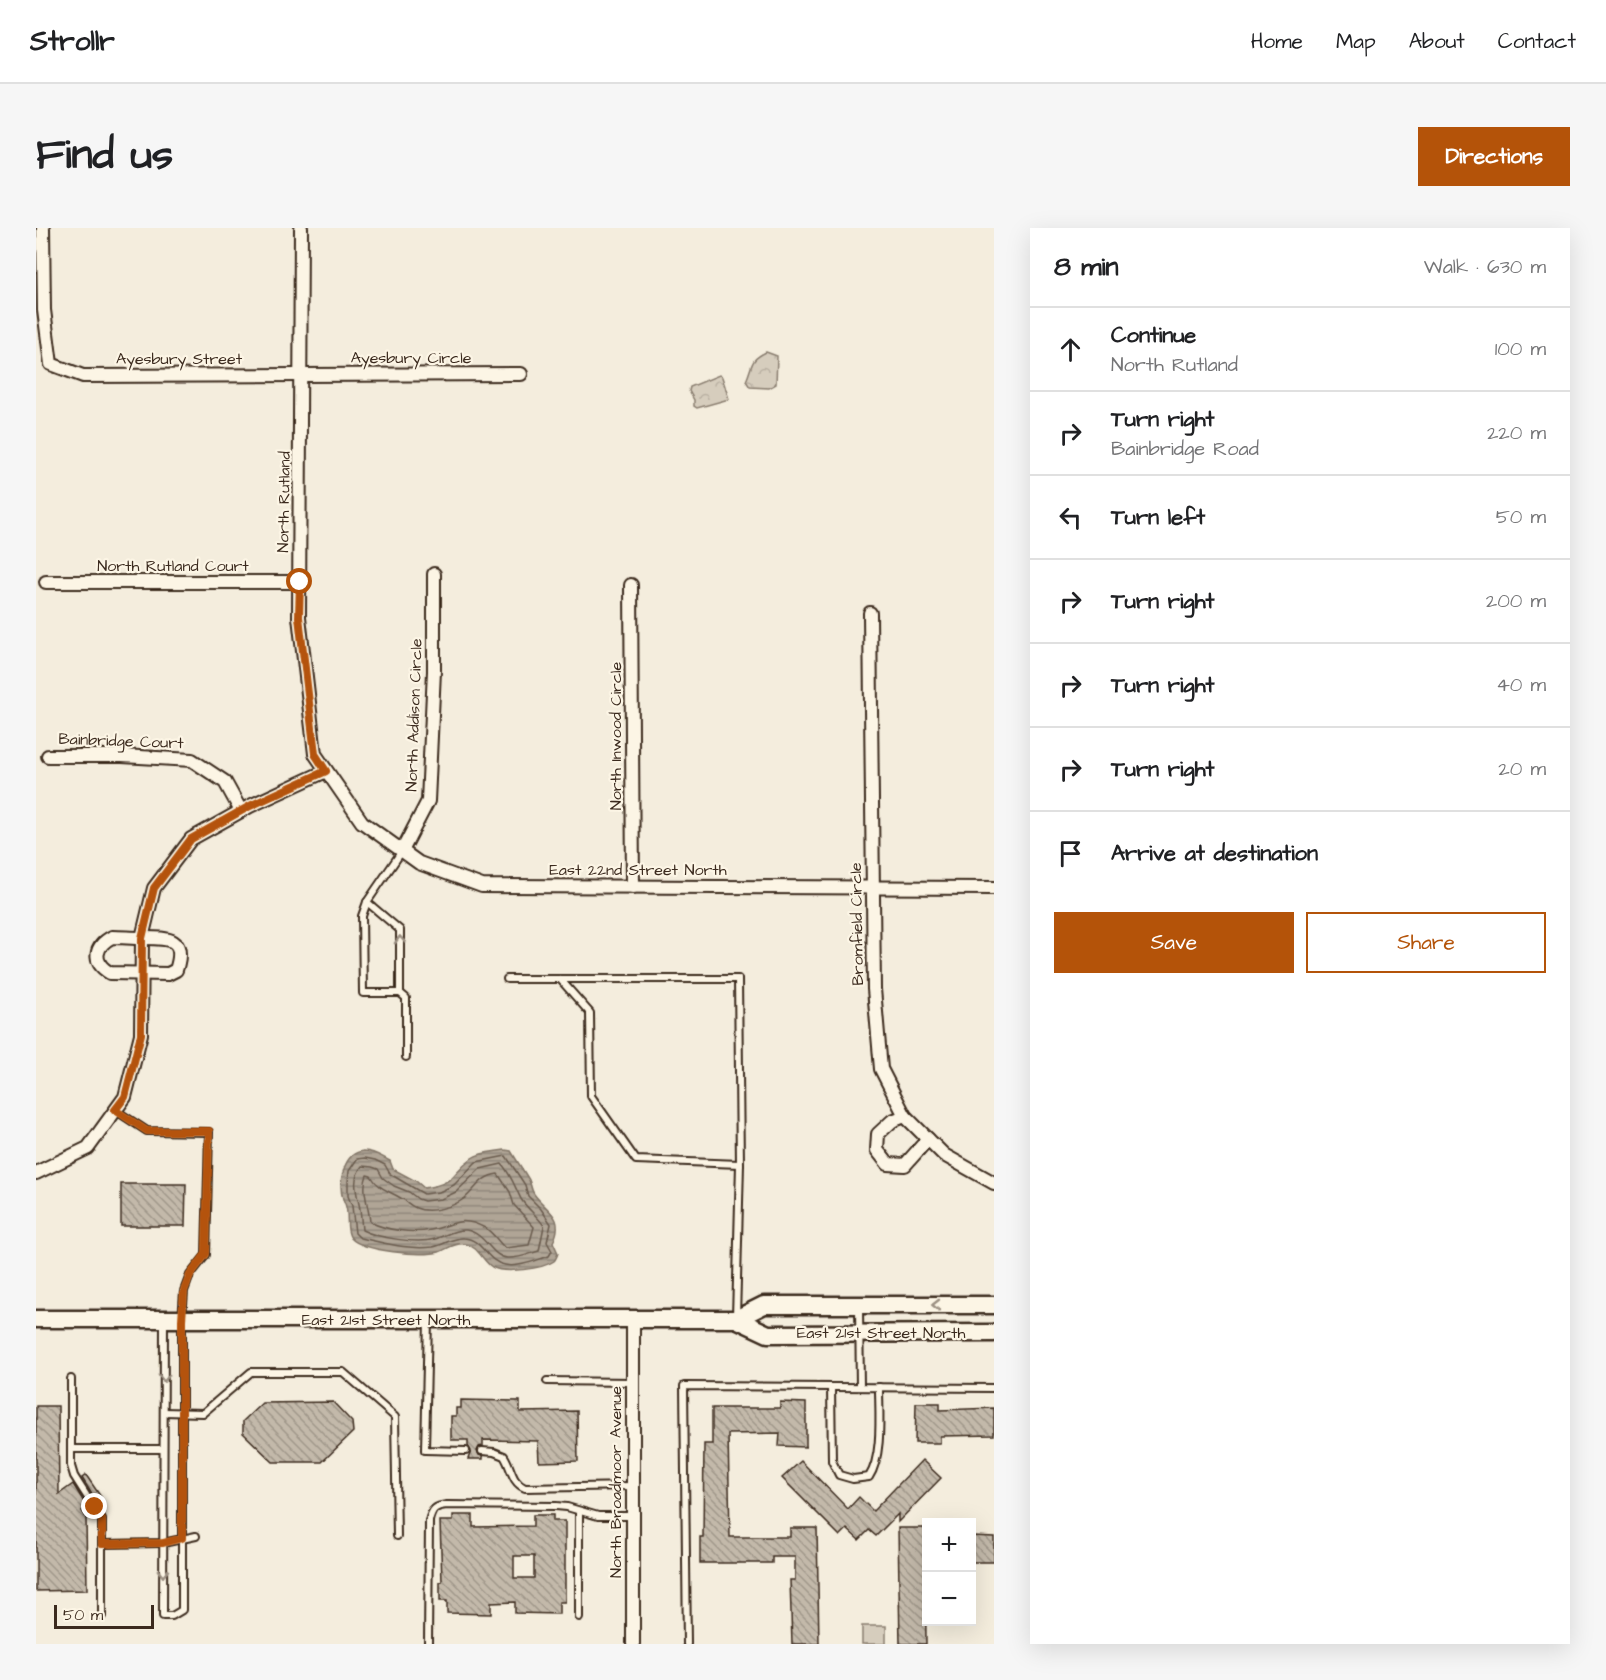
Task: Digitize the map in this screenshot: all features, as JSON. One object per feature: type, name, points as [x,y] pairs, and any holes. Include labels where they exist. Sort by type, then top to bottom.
[{"type":"main road","name":"East 21st Street North","points":[[736,1319],[764,1305],[994,1305]]},
{"type":"main road","name":"East 21st Street North","points":[[36,1319],[736,1319],[768,1334],[994,1333]]},
{"type":"street","name":"Ayesbury Street","points":[[43,228],[44,310],[51,364],[83,376],[302,375]]},
{"type":"street","name":"North Rutland","points":[[301,228],[299,617],[315,754],[326,771]]},
{"type":"street","name":"Ayesbury Circle","points":[[302,375],[521,374]]},
{"type":"street","name":"North Addison Circle","points":[[402,851],[428,801],[434,671],[434,574]]},
{"type":"street","name":"North Rutland Court","points":[[46,582],[300,582]]},
{"type":"street","name":"North Inwood Circle","points":[[631,585],[633,887]]},
{"type":"street","name":"Bromfield Circle","points":[[870,613],[874,989],[881,1069],[905,1116],[944,1155],[994,1183]]},
{"type":"street","name":"Bainbridge Court","points":[[48,756],[122,756],[192,760],[225,782],[241,811]]},
{"type":"street","name":"East 22nd Street North","points":[[326,771],[362,822],[418,863],[482,886],[994,888]]},
{"type":"street","points":[[36,1173],[88,1148],[125,1097],[141,1034],[142,938],[154,888],[191,839],[241,811],[326,771]]},
{"type":"street","points":[[112,937],[142,938],[165,938],[174,941],[179,948],[176,970],[168,974],[110,974],[98,962],[98,951],[102,942],[112,937]]},
{"type":"street","points":[[905,1116],[892,1121],[878,1134],[878,1150],[888,1164],[905,1165],[928,1139]]},
{"type":"street","name":"North Broadmoor Avenue","points":[[633,1320],[633,1644]]},
{"type":"lane","points":[[400,993],[363,993],[362,916],[367,902],[402,851]]},
{"type":"lane","points":[[367,902],[400,930],[400,993],[405,998],[406,1057]]},
{"type":"lane","points":[[507,979],[738,979],[740,1164],[736,1319]]},
{"type":"lane","points":[[560,979],[590,1013],[591,1096],[636,1160],[740,1164]]},
{"type":"lane","points":[[115,1110],[147,1131],[209,1131],[206,1254],[190,1275],[184,1291],[182,1320],[182,1610],[172,1616],[163,1616],[164,1320]]},
{"type":"lane","points":[[859,1305],[860,1387]]},
{"type":"lane","points":[[428,1320],[425,1450],[466,1451]]},
{"type":"lane","points":[[164,1412],[203,1413],[251,1372],[343,1372],[395,1417],[397,1536]]},
{"type":"lane","points":[[71,1379],[71,1466],[74,1476],[102,1520],[102,1616]]},
{"type":"lane","points":[[547,1381],[633,1382]]},
{"type":"lane","points":[[687,1644],[684,1386],[994,1388]]},
{"type":"lane","points":[[831,1387],[832,1461],[839,1475],[853,1479],[868,1477],[874,1468],[878,1442],[879,1387]]},
{"type":"lane","points":[[71,1449],[163,1449]]},
{"type":"lane","points":[[482,1451],[504,1456],[514,1480],[525,1488],[632,1486]]},
{"type":"lane","points":[[428,1644],[429,1521],[431,1512],[435,1508],[447,1505],[535,1505],[567,1507],[598,1516],[633,1516]]},
{"type":"lane","points":[[579,1511],[579,1617]]},
{"type":"lane","points":[[102,1544],[163,1543],[196,1536]]},
{"type":"green space","points":[[766,352],[777,356],[776,384],[769,388],[750,387],[746,381],[752,364]]},
{"type":"green space","points":[[719,375],[722,377],[729,399],[697,408],[694,406],[694,400],[689,391],[690,387]]},
{"type":"green space","points":[[862,1626],[886,1626],[886,1644],[862,1644]]},
{"type":"water","points":[[505,1150],[511,1151],[529,1180],[532,1191],[556,1220],[557,1226],[553,1242],[558,1253],[554,1261],[549,1264],[514,1270],[498,1269],[492,1267],[477,1250],[465,1244],[455,1245],[439,1252],[407,1253],[357,1243],[349,1235],[347,1211],[341,1185],[347,1162],[357,1153],[368,1151],[381,1156],[390,1161],[393,1169],[424,1188],[448,1180],[465,1163],[476,1156]]},
{"type":"building","points":[[121,1184],[186,1184],[185,1226],[121,1226]]},
{"type":"building","points":[[461,1400],[520,1401],[520,1412],[577,1411],[578,1461],[539,1462],[538,1441],[483,1440],[483,1446],[477,1451],[483,1459],[468,1459],[471,1451],[468,1440],[451,1440],[451,1416],[456,1416],[456,1408],[461,1408]]},
{"type":"building","points":[[333,1402],[352,1422],[353,1432],[322,1462],[273,1462],[243,1433],[243,1421],[262,1403]]},
{"type":"building","points":[[780,1402],[806,1403],[806,1447],[779,1446],[780,1433],[728,1434],[730,1537],[790,1537],[790,1528],[817,1528],[819,1644],[792,1644],[790,1580],[795,1580],[795,1557],[772,1557],[772,1563],[700,1563],[700,1537],[703,1537],[704,1444],[712,1444],[712,1408],[780,1408]]},
{"type":"building","points":[[916,1403],[940,1403],[940,1410],[994,1408],[994,1435],[940,1436],[940,1443],[915,1443]]},
{"type":"building","points":[[36,1406],[58,1406],[59,1494],[73,1484],[87,1507],[82,1511],[86,1517],[87,1590],[36,1591]]},
{"type":"building","points":[[922,1460],[941,1478],[898,1522],[898,1514],[876,1536],[869,1530],[859,1540],[847,1529],[840,1536],[782,1478],[801,1461],[848,1509],[859,1497],[873,1511]]},
{"type":"building","points":[[86,1475],[101,1497],[96,1501],[82,1478]]},
{"type":"building","points":[[453,1515],[473,1515],[473,1527],[533,1526],[533,1515],[553,1515],[553,1521],[565,1521],[565,1602],[559,1602],[559,1614],[515,1613],[515,1602],[491,1603],[491,1614],[447,1613],[447,1601],[440,1601],[440,1582],[442,1582],[440,1521],[453,1521]],"holes":[[[514,1556],[534,1556],[534,1578],[514,1578]]]},
{"type":"building","points":[[898,1528],[922,1528],[922,1626],[926,1626],[926,1644],[900,1644]]},
{"type":"building","points":[[976,1536],[994,1537],[994,1562],[976,1562]]},
{"type":"route","points":[[95,1507],[102,1520],[102,1544],[163,1543],[182,1538],[182,1320],[184,1291],[190,1275],[206,1254],[208,1240],[209,1131],[147,1131],[115,1110],[125,1097],[141,1034],[142,938],[154,888],[191,839],[250,806],[326,771],[315,754],[299,617],[300,582]]}]
